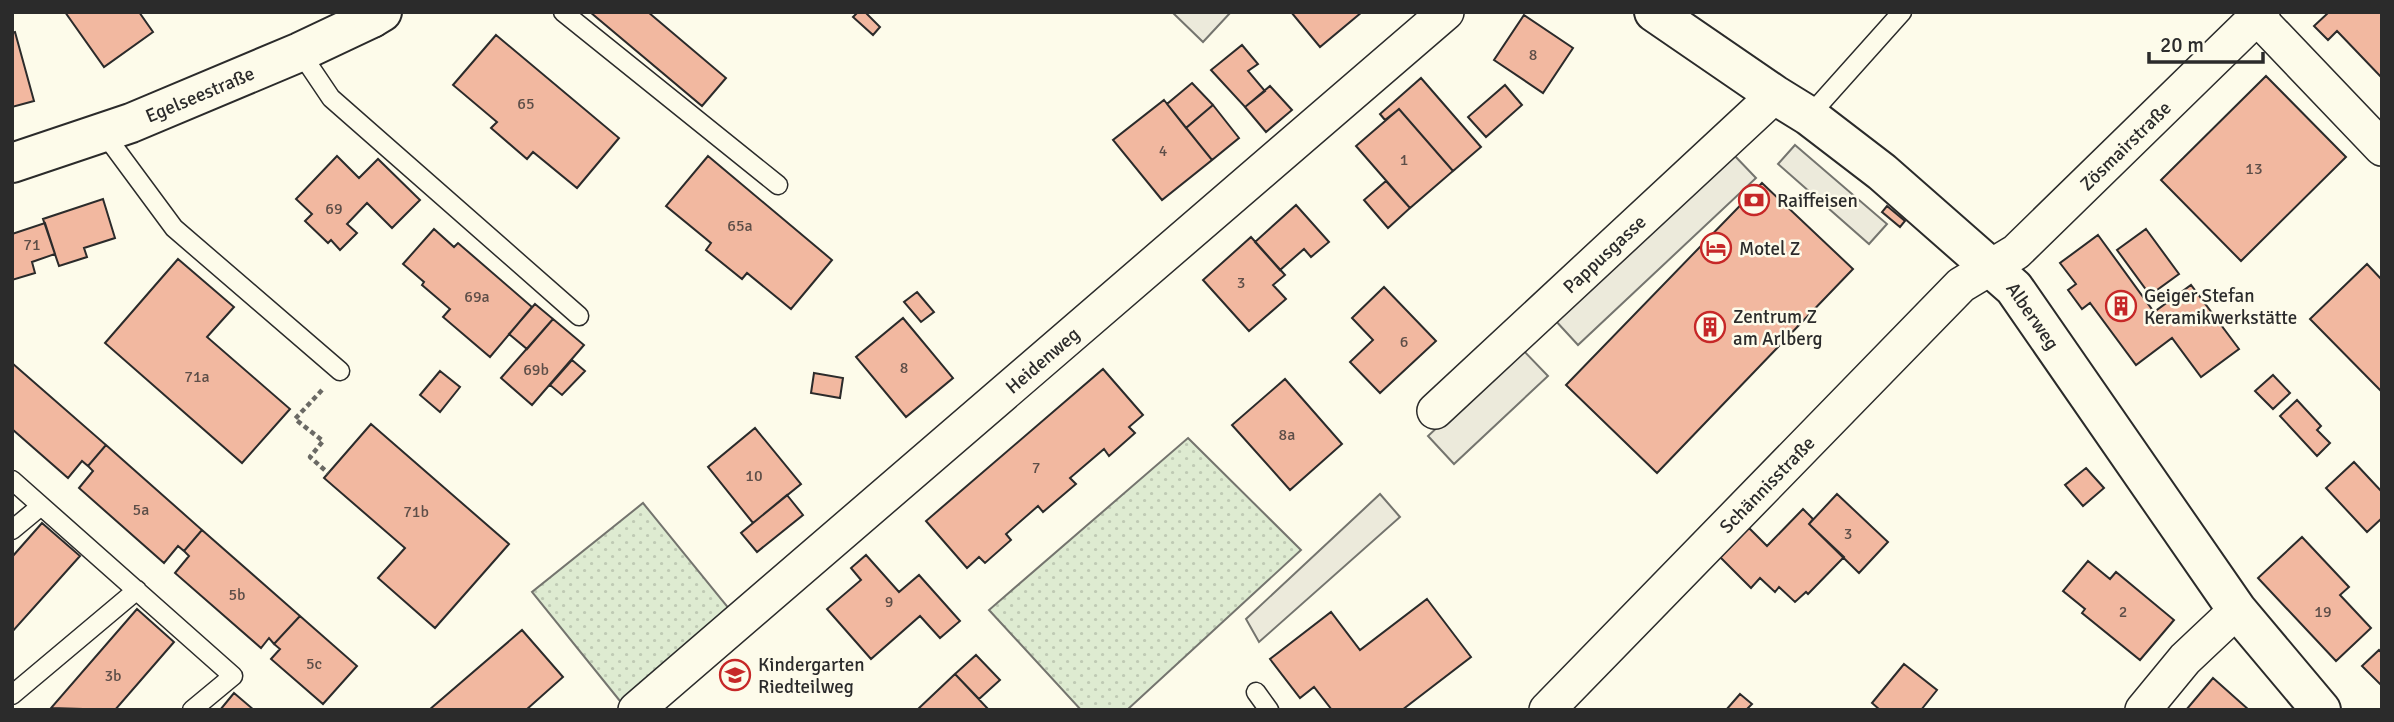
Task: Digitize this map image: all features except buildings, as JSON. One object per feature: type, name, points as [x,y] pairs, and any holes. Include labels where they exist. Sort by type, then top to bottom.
[{"type":"street","name":"Heidenweg","points":[[636,710],[1446,12]]},
{"type":"street","name":"Alberweg","points":[[1654,12],[1809,116],[1882,172],[2014,288],[2237,610],[2321,710]]},
{"type":"street","name":"Egelseestraße","points":[[12,163],[103,132],[300,52],[374,14]]},
{"type":"street","name":"Zösmairstraße","points":[[1991,267],[2016,252],[2259,15],[2382,148]]},
{"type":"street","name":"Pappusgasse","points":[[1435,411],[1774,95]]},
{"type":"street","name":"Schännisstraße","points":[[1547,710],[1961,285],[1991,267]]},
{"type":"street","points":[[2143,710],[2185,659],[2237,610]]},
{"type":"lane","points":[[563,12],[778,185]]},
{"type":"lane","points":[[1809,116],[1902,12]]},
{"type":"lane","points":[[300,52],[331,99],[579,316]]},
{"type":"lane","points":[[103,132],[174,228],[340,371]]},
{"type":"lane","points":[[12,480],[233,676],[192,710]]},
{"type":"lane","points":[[12,530],[41,506]]},
{"type":"lane","points":[[12,695],[136,590]]},
{"type":"lane","points":[[1256,692],[1269,710]]},
{"type":"path","points":[[328,473],[310,457],[323,441],[295,419],[340,371]]},
{"type":"green space","points":[[1188,438],[1301,550],[1127,710],[1081,710],[989,610]]},
{"type":"green space","points":[[643,503],[735,616],[624,706],[532,592]]},
{"type":"shaded area","points":[[1172,12],[1231,12],[1203,42]]},
{"type":"shaded area","points":[[1795,145],[1887,224],[1869,244],[1778,164]]},
{"type":"shaded area","points":[[1733,154],[1756,178],[1578,345],[1554,319]]},
{"type":"shaded area","points":[[1522,349],[1548,376],[1454,464],[1428,436]]},
{"type":"shaded area","points":[[1380,494],[1400,517],[1259,642],[1246,619]]},
{"type":"place","name":"Raiffeisen","points":[[1754,200]]},
{"type":"place","name":"Motel Z","points":[[1716,248]]},
{"type":"place","name":"Geiger Stefan Keramikwerkstätte","points":[[2121,306]]},
{"type":"place","name":"Zentrum Z am Arlberg","points":[[1710,327]]},
{"type":"place","name":"Kindergarten Riedteilweg","points":[[735,675]]}]
